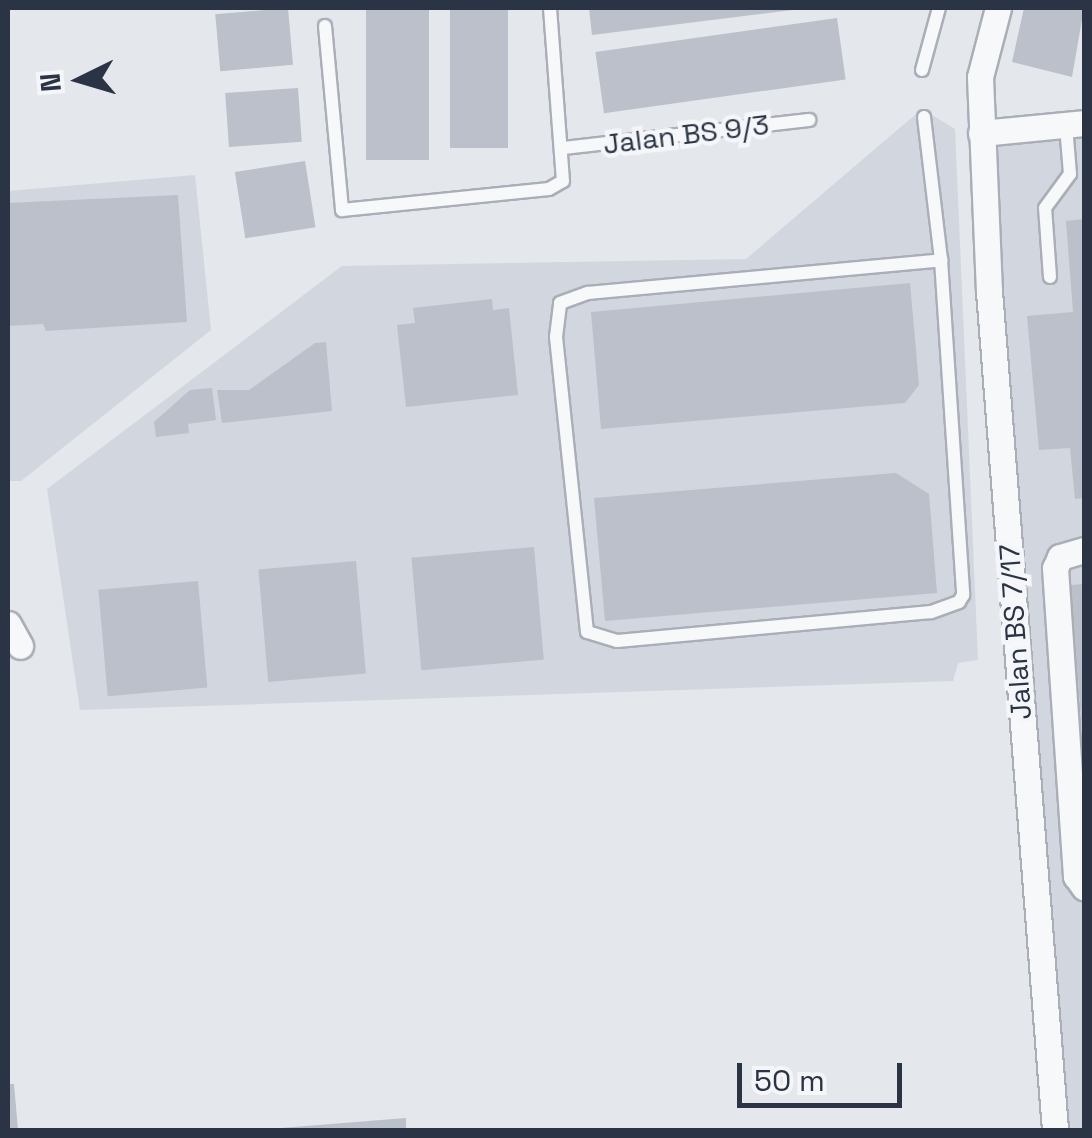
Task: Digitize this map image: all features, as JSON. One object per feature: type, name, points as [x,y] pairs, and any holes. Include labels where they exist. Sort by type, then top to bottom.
[{"type":"street","name":"Jalan BS 7/17","points":[[998,8],[980,76],[981,133],[992,330],[1056,1130]]},
{"type":"street","points":[[981,133],[1075,124]]},
{"type":"street","points":[[1072,554],[1056,582],[1076,876],[1084,887]]},
{"type":"lane","points":[[325,26],[342,210],[549,189],[563,181],[550,8]]},
{"type":"lane","points":[[922,70],[938,8]]},
{"type":"lane","points":[[924,117],[941,260],[963,595],[959,602],[931,612],[617,641],[587,632],[556,337],[560,303],[588,292],[941,260]]},
{"type":"lane","name":"Jalan BS 9/3","points":[[563,148],[809,120]]},
{"type":"lane","points":[[1050,277],[1046,208],[1070,174],[1075,124]]},
{"type":"shaded area","points":[[922,109],[955,129],[978,660],[958,663],[953,681],[80,710],[47,489],[342,266],[746,259]]},
{"type":"shaded area","points":[[1084,135],[1084,1130],[1059,1130],[990,140]]},
{"type":"shaded area","points":[[195,175],[211,330],[21,481],[8,481],[8,191]]},
{"type":"building","points":[[288,8],[293,65],[220,71],[215,14]]},
{"type":"building","points":[[366,8],[429,8],[429,160],[366,160]]},
{"type":"building","points":[[450,8],[508,8],[508,148],[450,148]]},
{"type":"building","points":[[589,8],[793,8],[793,10],[592,35]]},
{"type":"building","points":[[1024,8],[1084,8],[1072,77],[1012,62]]},
{"type":"building","points":[[837,18],[846,79],[604,113],[595,52]]},
{"type":"building","points":[[298,88],[302,142],[229,147],[225,93]]},
{"type":"building","points":[[305,161],[315,227],[245,238],[235,172]]},
{"type":"building","points":[[178,195],[187,322],[46,331],[43,324],[8,326],[8,203]]},
{"type":"building","points":[[1084,219],[1084,498],[1075,499],[1070,448],[1039,450],[1027,316],[1073,312],[1066,221]]},
{"type":"building","points":[[910,283],[919,385],[905,403],[601,429],[591,312]]},
{"type":"building","points":[[492,299],[493,310],[509,308],[518,395],[406,407],[397,325],[415,323],[413,308]]},
{"type":"building","points":[[326,342],[332,411],[222,423],[217,390],[249,390],[315,343]]},
{"type":"building","points":[[212,388],[216,420],[188,424],[189,433],[156,437],[154,422],[190,390]]},
{"type":"building","points":[[896,473],[929,494],[937,593],[605,621],[594,498]]},
{"type":"building","points":[[534,547],[544,660],[421,670],[411,558]]},
{"type":"building","points":[[356,561],[366,674],[268,682],[258,570]]},
{"type":"building","points":[[198,581],[207,688],[108,696],[98,590]]},
{"type":"building","points":[[1084,584],[1084,732],[1082,732],[1071,585]]},
{"type":"building","points":[[8,1084],[14,1084],[18,1130],[8,1130]]},
{"type":"building","points":[[406,1118],[406,1130],[281,1130],[281,1128]]}]
